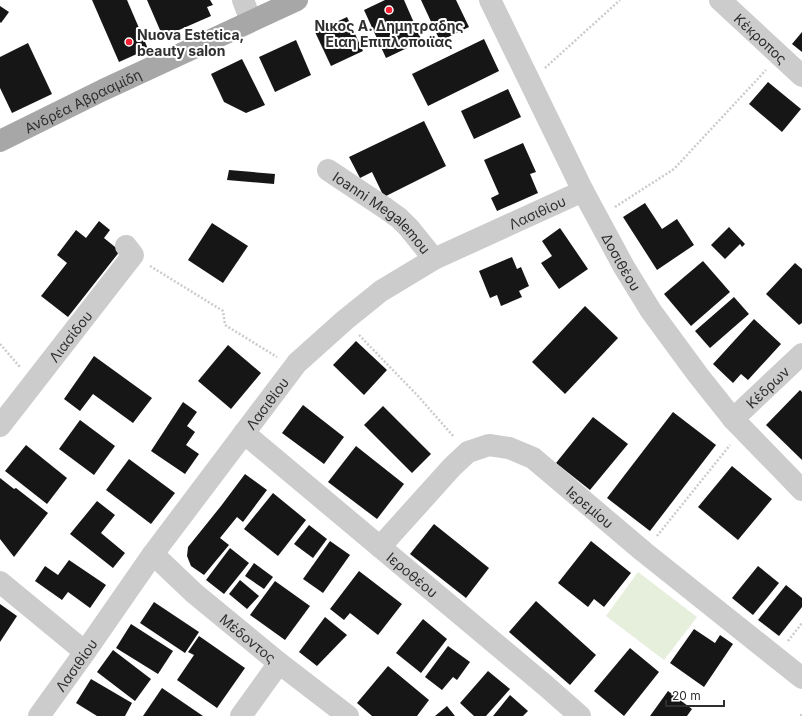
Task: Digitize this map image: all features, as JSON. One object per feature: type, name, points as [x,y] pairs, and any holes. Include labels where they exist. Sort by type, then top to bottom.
[{"type":"main road","name":"Ανδρέα Αβρααμίδη","points":[[0,141],[103,90],[297,0]]},
{"type":"street","points":[[243,0],[251,21]]},
{"type":"street","name":"Δοσιθέου","points":[[490,0],[583,191],[624,267],[651,311],[698,375],[738,424],[802,490]]},
{"type":"street","name":"Κέκροπος","points":[[720,0],[802,76]]},
{"type":"street","name":"Ioanni Megalemou","points":[[328,170],[399,218],[434,259]]},
{"type":"street","name":"Λασιθίου","points":[[39,716],[153,554],[297,362],[381,291],[434,259],[583,191]]},
{"type":"street","name":"Λιασίδου","points":[[0,426],[130,251]]},
{"type":"street","name":"Κέδρων","points":[[738,424],[802,354]]},
{"type":"street","name":"Ιεροθέου","points":[[244,433],[580,716]]},
{"type":"street","name":"Ιερεμίου","points":[[380,547],[452,467],[468,452],[489,445],[509,448],[533,458],[644,552],[802,678]]},
{"type":"street","name":"Μέδοντος","points":[[153,554],[194,593],[279,663],[348,716]]},
{"type":"street","points":[[0,582],[85,652]]},
{"type":"street","points":[[241,716],[279,663]]},
{"type":"path","points":[[530,81],[620,0]]},
{"type":"path","points":[[598,219],[674,169],[780,55]]},
{"type":"path","points":[[130,251],[223,311],[225,325],[294,367]]},
{"type":"path","points":[[345,320],[418,396],[468,452]]},
{"type":"path","points":[[0,344],[34,382]]},
{"type":"path","points":[[644,552],[738,424]]},
{"type":"path","points":[[801,716],[802,712]]},
{"type":"green space","points":[[638,572],[697,617],[664,660],[606,616]]},
{"type":"building","points":[[92,0],[127,0],[148,49],[119,62]]},
{"type":"building","points":[[147,0],[210,0],[213,5],[207,7],[211,16],[163,37]]},
{"type":"building","points":[[385,0],[404,0],[422,41],[386,58],[364,10]]},
{"type":"building","points":[[421,0],[456,0],[469,27],[440,41]]},
{"type":"building","points":[[0,6],[9,12],[1,23],[0,22]]},
{"type":"building","points":[[347,17],[363,51],[331,66],[315,32]]},
{"type":"building","points":[[802,32],[802,52],[792,44]]},
{"type":"building","points":[[484,39],[499,71],[428,106],[412,74]]},
{"type":"building","points":[[296,40],[311,75],[275,92],[259,57]]},
{"type":"building","points":[[28,43],[52,94],[12,113],[0,88],[0,57]]},
{"type":"building","points":[[242,59],[265,105],[246,113],[224,102],[211,74]]},
{"type":"building","points":[[768,82],[801,109],[782,132],[749,104]]},
{"type":"building","points":[[508,89],[521,117],[474,139],[461,111]]},
{"type":"building","points":[[424,121],[446,166],[384,197],[372,172],[360,178],[349,157]]},
{"type":"building","points":[[523,143],[536,172],[530,174],[538,193],[497,211],[491,198],[499,194],[484,160]]},
{"type":"building","points":[[229,170],[275,174],[274,184],[227,180]]},
{"type":"building","points":[[645,203],[662,229],[677,219],[694,245],[657,270],[623,217]]},
{"type":"building","points":[[99,221],[110,230],[104,238],[120,251],[68,317],[41,296],[67,263],[57,255],[76,230],[86,238]]},
{"type":"building","points":[[212,223],[248,246],[223,283],[188,260]]},
{"type":"building","points":[[729,227],[745,244],[742,247],[740,244],[725,259],[711,245]]},
{"type":"building","points":[[560,228],[588,269],[559,289],[541,263],[552,256],[542,241]]},
{"type":"building","points":[[512,257],[517,269],[521,267],[529,286],[519,291],[522,297],[501,306],[497,295],[490,298],[479,271]]},
{"type":"building","points":[[703,261],[730,292],[691,326],[664,294]]},
{"type":"building","points":[[795,263],[802,269],[802,323],[799,325],[766,294]]},
{"type":"building","points":[[734,297],[749,314],[710,348],[695,331]]},
{"type":"building","points":[[585,306],[618,338],[565,394],[532,362]]},
{"type":"building","points":[[754,319],[781,344],[748,380],[741,374],[733,383],[713,364]]},
{"type":"building","points":[[356,341],[387,370],[364,395],[333,365]]},
{"type":"building","points":[[228,345],[261,373],[231,409],[198,381]]},
{"type":"building","points":[[94,356],[152,398],[133,423],[93,394],[80,411],[64,399]]},
{"type":"building","points":[[800,390],[802,392],[802,460],[766,425]]},
{"type":"building","points":[[183,402],[197,412],[187,426],[195,432],[186,445],[199,454],[185,474],[151,451]]},
{"type":"building","points":[[303,405],[344,437],[324,464],[282,433]]},
{"type":"building","points":[[383,406],[431,454],[412,473],[364,425]]},
{"type":"building","points":[[673,412],[716,445],[650,531],[607,498]]},
{"type":"building","points":[[593,417],[628,444],[590,490],[556,463]]},
{"type":"building","points":[[80,420],[115,446],[94,475],[59,449]]},
{"type":"building","points":[[26,445],[67,478],[47,504],[5,471]]},
{"type":"building","points":[[356,446],[404,484],[377,519],[328,482]]},
{"type":"building","points":[[129,459],[175,493],[151,524],[106,490]]},
{"type":"building","points":[[732,466],[772,499],[738,540],[698,507]]},
{"type":"building","points":[[245,474],[267,490],[243,522],[237,517],[220,538],[229,545],[204,575],[191,566],[187,556],[188,547]]},
{"type":"building","points":[[0,478],[14,489],[16,488],[48,513],[14,557],[0,539]]},
{"type":"building","points":[[273,493],[306,520],[278,556],[244,529]]},
{"type":"building","points":[[97,501],[115,515],[101,533],[125,553],[113,568],[70,534]]},
{"type":"building","points":[[434,524],[489,568],[466,598],[410,554]]},
{"type":"building","points":[[309,525],[327,539],[313,558],[294,544]]},
{"type":"building","points":[[330,541],[350,555],[323,593],[303,579]]},
{"type":"building","points":[[591,541],[631,573],[604,607],[594,599],[588,607],[558,583]]},
{"type":"building","points":[[230,548],[249,563],[224,594],[206,580]]},
{"type":"building","points":[[69,560],[106,585],[90,608],[68,592],[62,600],[35,581],[45,566],[58,575]]},
{"type":"building","points":[[254,563],[273,577],[264,589],[245,576]]},
{"type":"building","points":[[758,566],[779,583],[753,615],[732,598]]},
{"type":"building","points":[[359,571],[402,604],[378,635],[350,613],[344,620],[330,609]]},
{"type":"building","points":[[240,580],[259,596],[247,609],[229,594]]},
{"type":"building","points":[[275,581],[310,606],[285,640],[250,615]]},
{"type":"building","points":[[786,585],[802,598],[802,607],[779,636],[758,620]]},
{"type":"building","points":[[536,601],[596,655],[570,685],[509,632]]},
{"type":"building","points":[[154,602],[199,632],[185,653],[140,623]]},
{"type":"building","points":[[0,604],[17,616],[0,642]]},
{"type":"building","points":[[325,617],[347,635],[317,666],[299,652]]},
{"type":"building","points":[[423,619],[447,639],[421,673],[396,653]]},
{"type":"building","points":[[131,624],[173,651],[158,674],[116,648]]},
{"type":"building","points":[[694,629],[715,643],[720,635],[733,644],[704,687],[670,663]]},
{"type":"building","points":[[199,636],[245,668],[217,708],[177,680],[194,655],[188,652]]},
{"type":"building","points":[[448,646],[470,662],[457,680],[453,677],[442,690],[425,677]]},
{"type":"building","points":[[630,648],[659,672],[624,716],[594,691]]},
{"type":"building","points":[[113,650],[151,679],[135,701],[97,672]]},
{"type":"building","points":[[388,666],[429,700],[417,716],[372,716],[357,703]]},
{"type":"building","points":[[488,671],[510,689],[486,716],[474,716],[460,703]]},
{"type":"building","points":[[91,679],[132,703],[125,716],[97,716],[76,703]]},
{"type":"building","points":[[162,688],[203,716],[143,716]]},
{"type":"building","points":[[668,691],[692,709],[687,716],[650,716]]},
{"type":"building","points":[[510,695],[528,711],[523,716],[493,716]]},
{"type":"building","points":[[447,706],[455,716],[435,716]]},
{"type":"place","name":"Νικος Α. Δημητραδης Ειαη Επιπλοποιϊας","points":[[389,10]]},
{"type":"place","name":"Nuova Estetica, beauty salon","points":[[129,42]]}]
